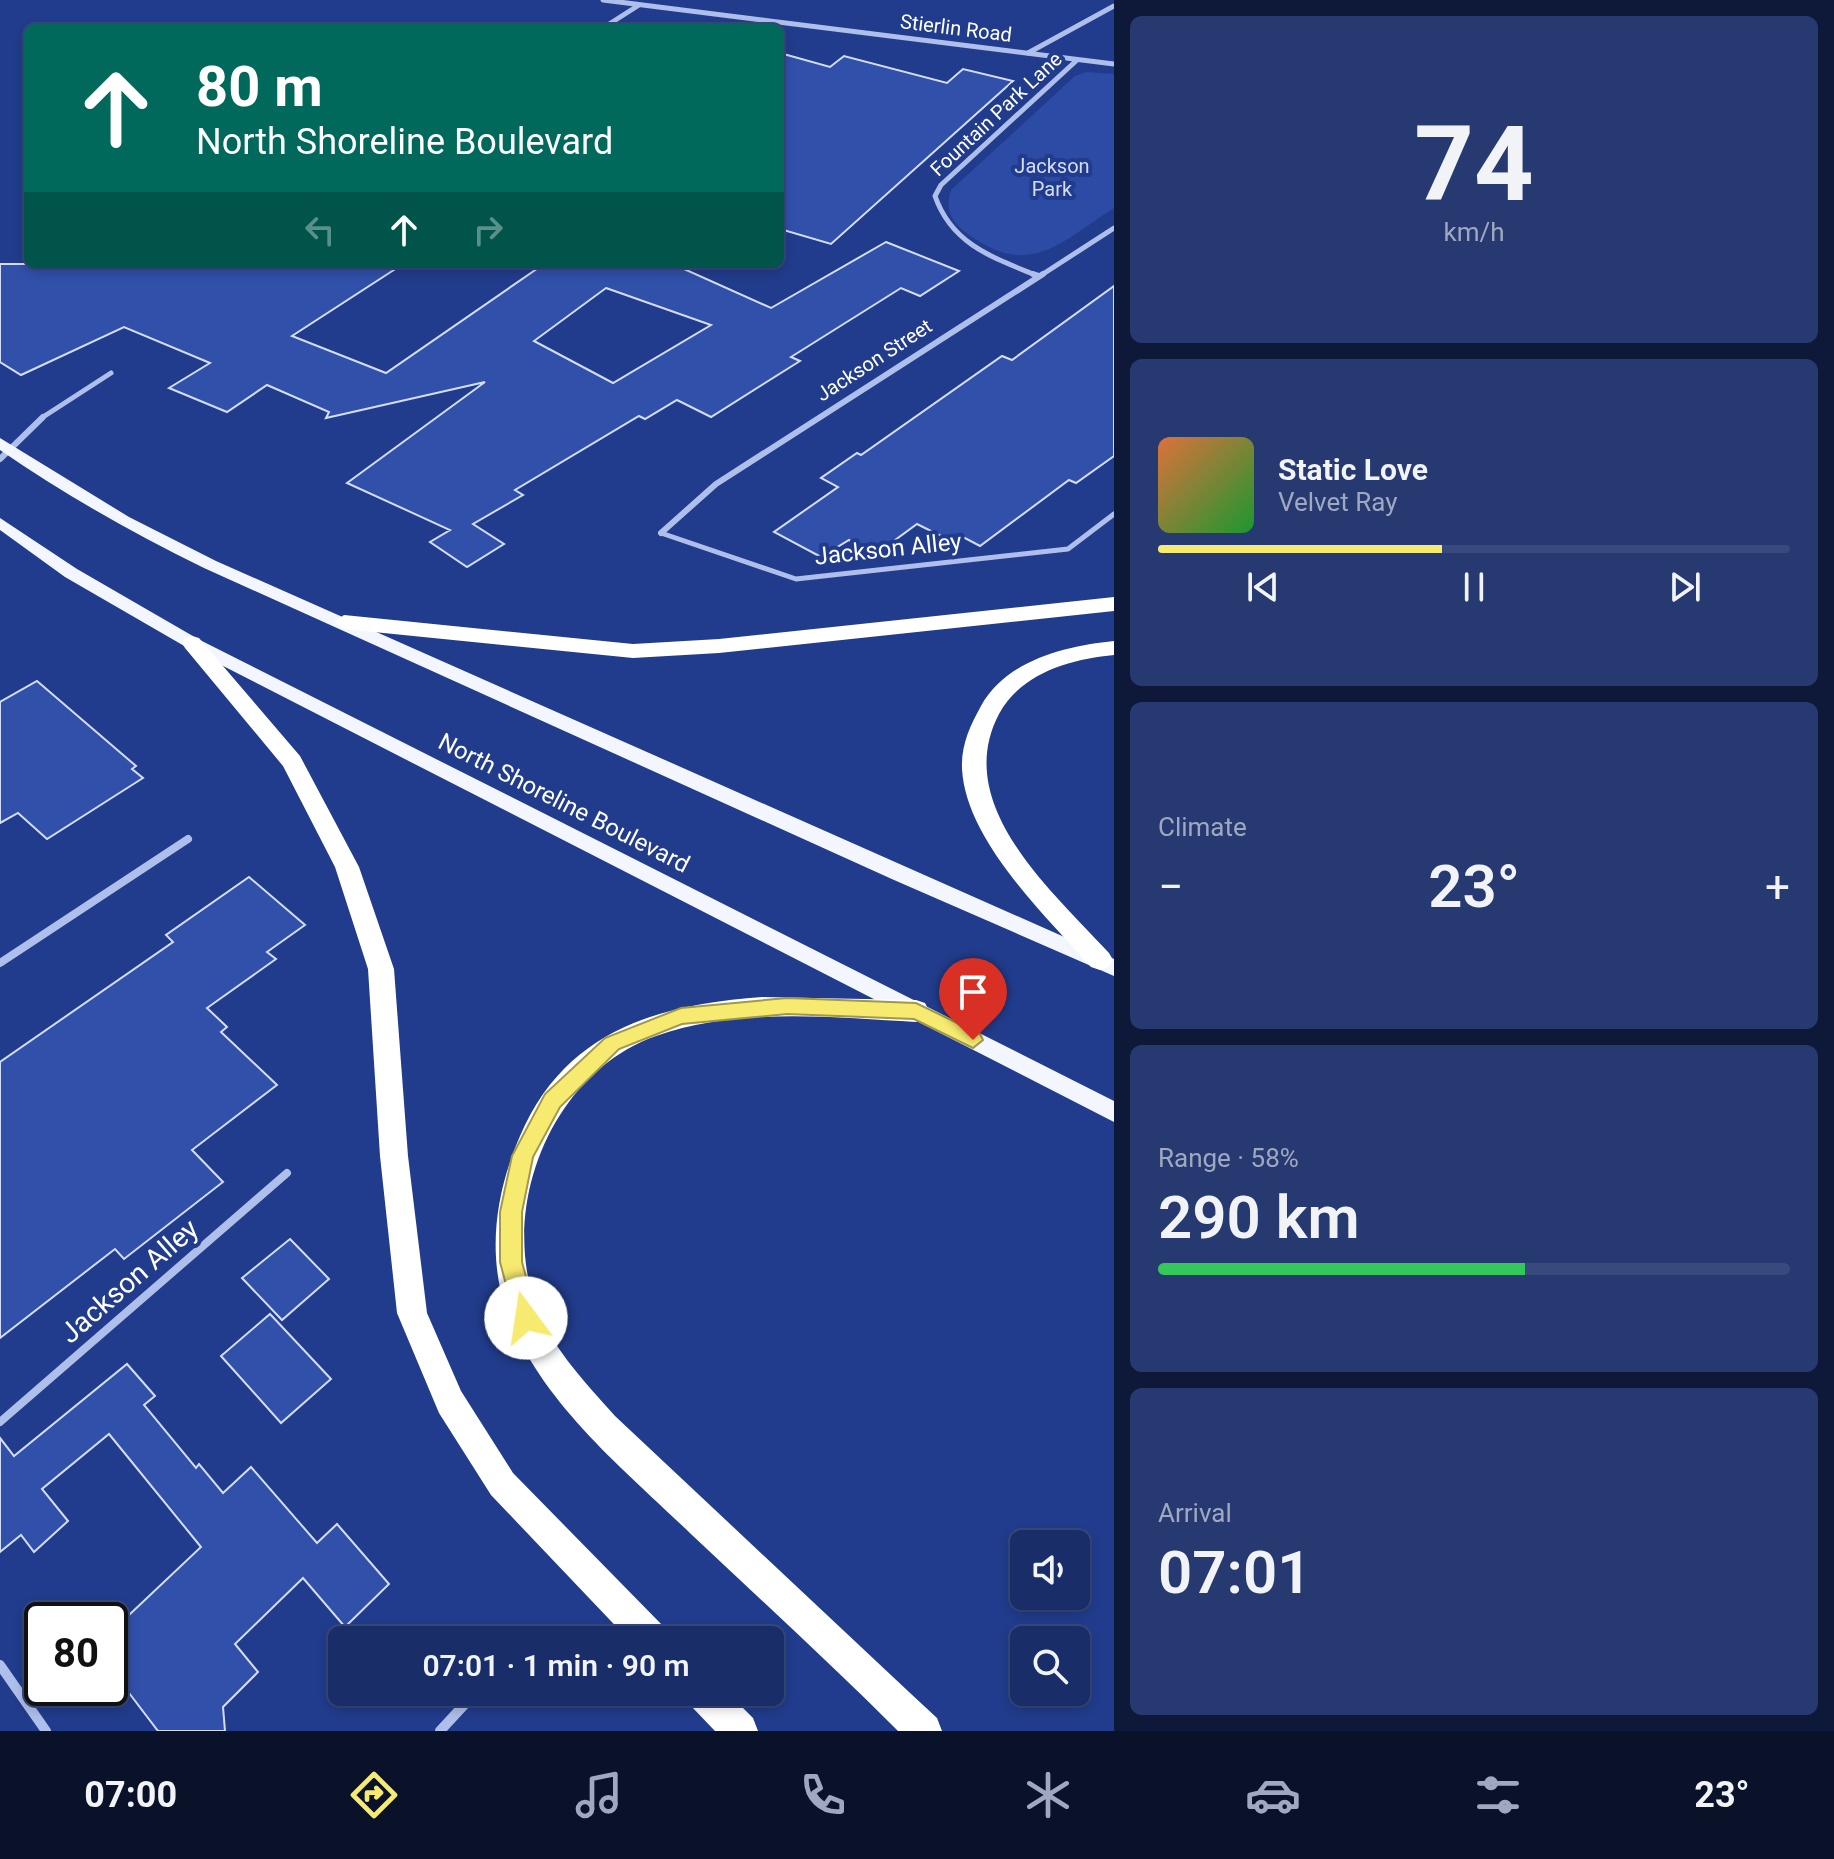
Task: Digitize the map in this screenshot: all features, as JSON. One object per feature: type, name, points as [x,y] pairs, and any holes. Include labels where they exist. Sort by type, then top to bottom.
[{"type":"highway","points":[[344,622],[633,651],[719,646],[1114,604]]},
{"type":"highway","points":[[192,643],[292,762],[347,867],[381,969],[394,1156],[412,1313],[450,1402],[502,1484],[639,1626]]},
{"type":"highway","points":[[1107,964],[1017,863],[990,825],[974,785],[972,744],[981,719],[1010,683],[1044,665],[1088,649],[1114,648]]},
{"type":"highway","points":[[916,1011],[787,1006],[681,1016],[612,1044],[553,1101],[522,1156],[511,1212],[511,1262],[526,1318],[592,1418],[923,1728]]},
{"type":"highway","points":[[716,1706],[740,1731]]},
{"type":"main road","points":[[4,451],[130,526],[256,587],[344,622],[901,875],[1107,964]]},
{"type":"main road","name":"North Shoreline Boulevard","points":[[0,523],[71,573],[192,643],[1114,1112]]},
{"type":"street","name":"Stierlin Road","points":[[603,0],[1114,64]]},
{"type":"street","points":[[609,24],[639,4]]},
{"type":"street","points":[[1028,53],[1114,6]]},
{"type":"street","name":"Fountain Park Lane","points":[[1039,276],[987,254],[950,233],[939,214],[935,196],[941,185],[1077,60]]},
{"type":"street","name":"Jackson Street","points":[[661,533],[716,484],[1114,228]]},
{"type":"street","points":[[4,451],[43,417]]},
{"type":"street","points":[[0,963],[188,839]]},
{"type":"street","points":[[0,1665],[46,1731]]},
{"type":"street","points":[[440,1731],[463,1706]]},
{"type":"lane","points":[[43,417],[111,373]]},
{"type":"lane","name":"Jackson Alley","points":[[661,533],[796,579],[1068,549],[1114,514]]},
{"type":"lane","name":"Jackson Alley","points":[[0,1422],[287,1173]]},
{"type":"green space","name":"Jackson Park","points":[[1086,72],[1114,74],[1114,208],[1059,244],[1026,255],[1007,254],[965,232],[950,214],[951,190],[1075,76]]},
{"type":"building","points":[[784,54],[830,67],[844,56],[947,83],[963,69],[1013,81],[831,244],[784,230]]},
{"type":"building","points":[[886,242],[959,271],[920,296],[901,288],[791,357],[800,361],[711,417],[677,400],[645,419],[639,416],[515,490],[523,495],[473,524],[504,544],[467,567],[430,542],[450,530],[347,483],[485,382],[326,418],[329,412],[267,385],[227,412],[169,388],[210,363],[124,327],[21,375],[0,362],[0,264],[24,264],[24,268],[397,268],[292,336],[386,373],[538,268],[682,268],[771,308]],"holes":[[[606,288],[711,325],[613,383],[534,341]]]},
{"type":"building","points":[[1114,286],[1114,456],[1076,483],[1069,480],[980,546],[963,537],[955,543],[917,524],[876,554],[849,540],[821,557],[774,532],[838,487],[821,478],[857,453],[861,455],[1002,356],[1012,360]]},
{"type":"building","points":[[37,681],[136,766],[132,769],[143,778],[47,839],[18,813],[0,823],[0,702]]},
{"type":"building","points":[[249,877],[305,925],[267,952],[276,959],[207,1008],[227,1027],[221,1032],[277,1085],[192,1150],[223,1182],[124,1259],[115,1249],[0,1338],[0,1062],[173,942],[166,935]]},
{"type":"building","points":[[290,1239],[329,1279],[282,1320],[242,1278]]},
{"type":"building","points":[[270,1314],[331,1379],[281,1423],[221,1356]]},
{"type":"building","points":[[127,1364],[155,1396],[144,1405],[196,1468],[199,1464],[223,1493],[251,1467],[317,1543],[337,1524],[389,1584],[344,1626],[303,1578],[235,1644],[258,1672],[223,1707],[225,1731],[158,1731],[128,1692],[128,1616],[201,1547],[109,1434],[42,1489],[68,1521],[34,1552],[21,1535],[0,1552],[0,1438],[14,1456]]},
{"type":"route","points":[[526,1318],[511,1262],[511,1212],[522,1156],[553,1101],[612,1044],[681,1016],[787,1006],[916,1011],[973,1040]]}]
